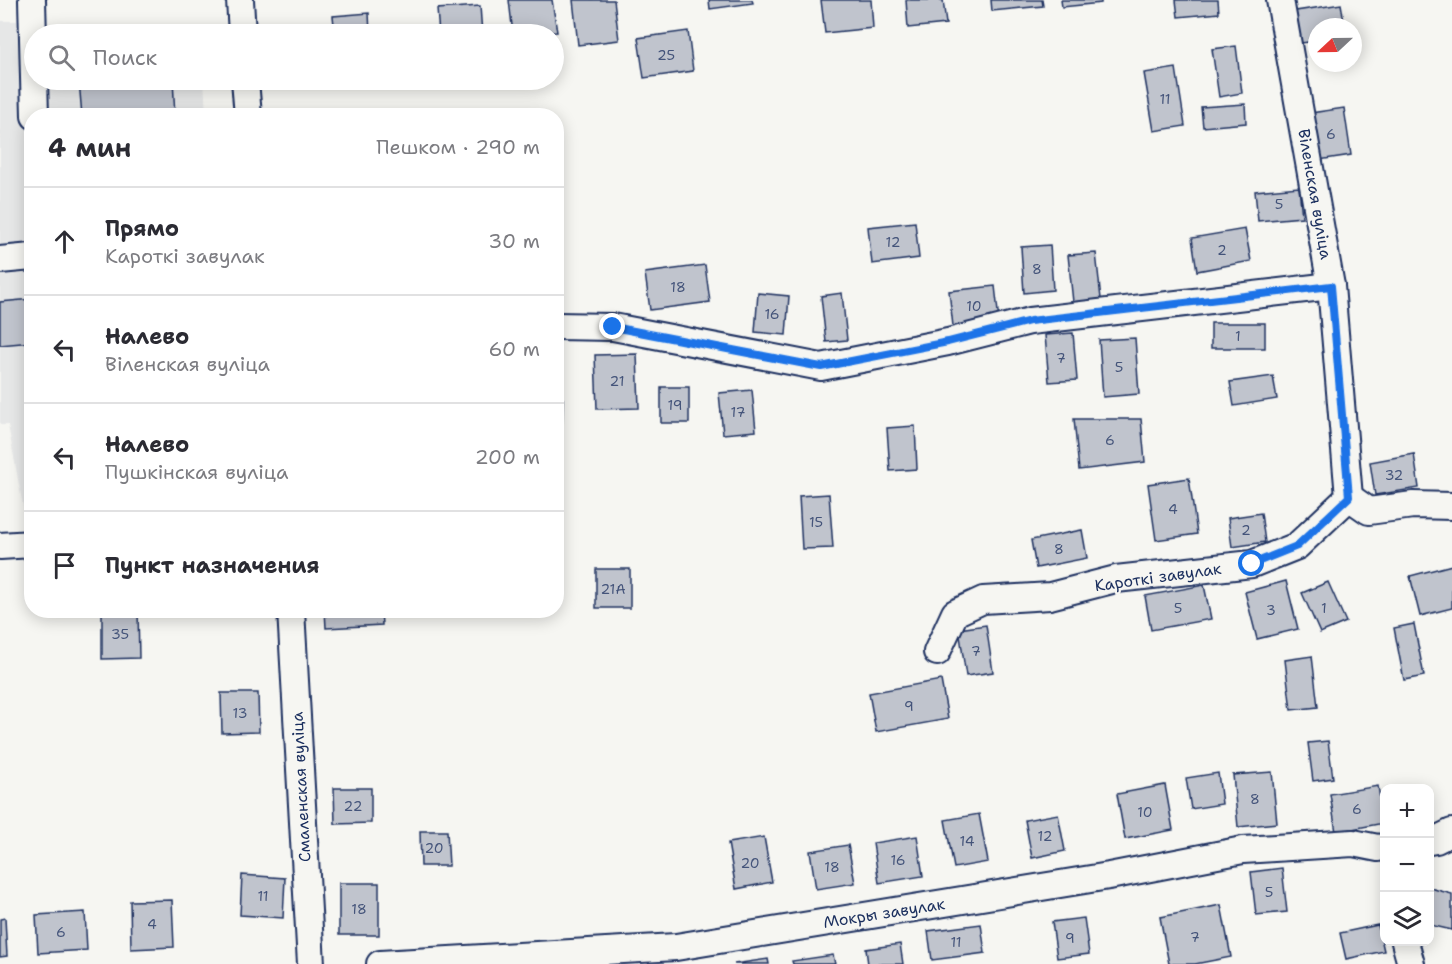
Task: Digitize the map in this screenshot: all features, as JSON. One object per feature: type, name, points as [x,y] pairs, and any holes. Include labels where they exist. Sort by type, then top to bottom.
[{"type":"street","points":[[32,0],[33,24]]},
{"type":"street","points":[[240,0],[242,24]]},
{"type":"street","name":"Віленская вуліца","points":[[1280,0],[1331,286],[1349,497]]},
{"type":"street","points":[[34,90],[35,108]]},
{"type":"street","points":[[246,90],[247,108]]},
{"type":"street","points":[[0,260],[24,258]]},
{"type":"street","points":[[564,326],[613,327],[821,367],[948,342],[1030,321],[1331,286]]},
{"type":"street","points":[[1349,497],[1369,512],[1413,505],[1452,506]]},
{"type":"street","name":"Кароткі завулак","points":[[937,652],[955,613],[983,600],[1050,596],[1116,579],[1252,564],[1297,546],[1349,497]]},
{"type":"street","points":[[0,546],[24,544]]},
{"type":"street","name":"Смаленская вуліца","points":[[291,618],[311,964]]},
{"type":"street","points":[[1434,840],[1452,832]]},
{"type":"street","name":"Мокры завулак","points":[[380,964],[676,947],[1109,876],[1243,850],[1353,843],[1380,854]]},
{"type":"street","points":[[1406,946],[1411,964]]},
{"type":"shaded area","points":[[0,21],[17,21],[24,62],[24,90],[205,90],[206,108],[24,108],[24,512],[8,425],[0,425]]},
{"type":"building","points":[[509,0],[552,0],[556,24],[512,24]]},
{"type":"building","points":[[573,0],[614,0],[619,40],[578,45]]},
{"type":"building","points":[[709,0],[752,0],[753,3],[710,9]]},
{"type":"building","points":[[821,0],[871,0],[873,28],[825,33]]},
{"type":"building","points":[[906,0],[943,0],[946,24],[908,28]]},
{"type":"building","points":[[991,0],[1042,0],[1043,6],[992,11]]},
{"type":"building","points":[[1061,0],[1101,0],[1101,3],[1062,7]]},
{"type":"building","points":[[1176,0],[1218,0],[1219,13],[1178,17]]},
{"type":"building","points":[[1341,4],[1343,18],[1308,18],[1308,42],[1301,43],[1296,11]]},
{"type":"building","points":[[480,6],[481,24],[438,24],[437,9]]},
{"type":"building","points":[[369,13],[370,24],[334,24],[333,16]]},
{"type":"building","points":[[688,31],[693,71],[644,78],[638,38]]},
{"type":"building","points":[[1236,46],[1242,93],[1219,97],[1212,49]]},
{"type":"building","points":[[1176,68],[1185,126],[1154,131],[1144,73]]},
{"type":"building","points":[[80,90],[174,90],[175,108],[81,108]]},
{"type":"building","points":[[1245,104],[1246,123],[1203,127],[1201,107]]},
{"type":"building","points":[[1344,108],[1351,155],[1319,160],[1311,113]]},
{"type":"building","points":[[1299,187],[1302,217],[1258,221],[1255,191]]},
{"type":"building","points":[[915,222],[919,258],[872,264],[868,227]]},
{"type":"building","points":[[1245,229],[1251,261],[1197,271],[1192,238]]},
{"type":"building","points":[[1050,245],[1053,290],[1024,293],[1021,247]]},
{"type":"building","points":[[1096,253],[1101,299],[1073,302],[1068,255]]},
{"type":"building","points":[[705,265],[710,302],[650,310],[645,273]]},
{"type":"building","points":[[995,286],[999,321],[953,326],[949,291]]},
{"type":"building","points":[[758,293],[789,296],[786,335],[755,332]]},
{"type":"building","points":[[842,293],[847,340],[826,342],[821,296]]},
{"type":"building","points":[[24,300],[24,343],[0,345],[0,302]]},
{"type":"building","points":[[1211,323],[1265,323],[1265,348],[1211,348]]},
{"type":"building","points":[[1073,333],[1077,380],[1049,382],[1045,335]]},
{"type":"building","points":[[1135,338],[1139,394],[1103,397],[1099,340]]},
{"type":"building","points":[[637,354],[639,408],[597,409],[595,355]]},
{"type":"building","points":[[1273,376],[1277,399],[1234,406],[1230,382]]},
{"type":"building","points":[[661,387],[689,387],[689,423],[661,423]]},
{"type":"building","points":[[752,390],[756,431],[723,434],[719,393]]},
{"type":"building","points":[[1074,419],[1141,419],[1145,462],[1079,470]]},
{"type":"building","points":[[915,426],[917,469],[890,471],[887,428]]},
{"type":"building","points":[[1414,454],[1419,488],[1375,495],[1370,462]]},
{"type":"building","points":[[1189,478],[1197,534],[1156,540],[1148,484]]},
{"type":"building","points":[[829,494],[833,548],[802,549],[799,496]]},
{"type":"building","points":[[1261,513],[1265,542],[1232,547],[1228,518]]},
{"type":"building","points":[[1082,530],[1087,558],[1036,568],[1031,540]]},
{"type":"building","points":[[1452,565],[1452,608],[1420,616],[1410,576]]},
{"type":"building","points":[[596,569],[630,569],[630,608],[596,608]]},
{"type":"building","points":[[1286,581],[1298,629],[1257,639],[1245,592]]},
{"type":"building","points":[[1328,582],[1346,622],[1320,633],[1302,593]]},
{"type":"building","points":[[1204,585],[1211,619],[1151,630],[1145,596]]},
{"type":"building","points":[[102,618],[138,618],[139,658],[102,659]]},
{"type":"building","points":[[325,618],[382,618],[382,625],[326,628]]},
{"type":"building","points":[[1414,624],[1424,676],[1404,680],[1394,628]]},
{"type":"building","points":[[986,625],[993,672],[966,676],[959,629]]},
{"type":"building","points":[[1312,656],[1318,707],[1291,710],[1285,660]]},
{"type":"building","points":[[941,680],[948,719],[876,732],[869,693]]},
{"type":"building","points":[[221,693],[258,693],[259,732],[222,733]]},
{"type":"building","points":[[1328,741],[1333,778],[1313,781],[1308,743]]},
{"type":"building","points":[[1272,772],[1277,823],[1238,827],[1233,775]]},
{"type":"building","points":[[1218,773],[1222,804],[1191,809],[1186,778]]},
{"type":"building","points":[[1165,785],[1173,830],[1125,839],[1117,794]]},
{"type":"building","points":[[1378,786],[1380,824],[1336,832],[1330,794]]},
{"type":"building","points":[[334,788],[371,788],[371,823],[335,824]]},
{"type":"building","points":[[979,814],[988,862],[954,868],[945,820]]},
{"type":"building","points":[[1058,814],[1065,851],[1032,858],[1025,820]]},
{"type":"building","points":[[420,831],[447,831],[449,866],[421,866]]},
{"type":"building","points":[[917,836],[923,876],[879,883],[873,843]]},
{"type":"building","points":[[764,837],[772,882],[736,889],[728,843]]},
{"type":"building","points":[[848,845],[855,883],[816,889],[810,851]]},
{"type":"building","points":[[1282,868],[1287,912],[1256,915],[1251,872]]},
{"type":"building","points":[[242,875],[285,878],[283,918],[240,915]]},
{"type":"building","points":[[339,883],[379,883],[379,935],[339,935]]},
{"type":"building","points":[[1434,889],[1452,894],[1452,930],[1434,926]]},
{"type":"building","points":[[172,900],[174,947],[131,949],[130,901]]},
{"type":"building","points":[[1221,905],[1231,957],[1195,964],[1169,964],[1160,917]]},
{"type":"building","points":[[85,912],[87,950],[38,953],[36,915]]},
{"type":"building","points":[[5,918],[7,956],[0,957],[0,919]]},
{"type":"building","points":[[1084,918],[1089,954],[1057,958],[1052,922]]},
{"type":"building","points":[[981,924],[985,953],[932,960],[928,931]]},
{"type":"building","points":[[1378,925],[1380,946],[1383,946],[1384,951],[1346,959],[1340,933]]},
{"type":"building","points":[[900,944],[903,964],[868,964],[866,949]]},
{"type":"building","points":[[833,955],[835,964],[793,964],[792,961]]},
{"type":"building","points":[[768,959],[769,964],[734,964]]},
{"type":"route","points":[[613,327],[821,367],[948,342],[1030,321],[1331,286],[1349,497],[1297,546],[1252,564]]}]
